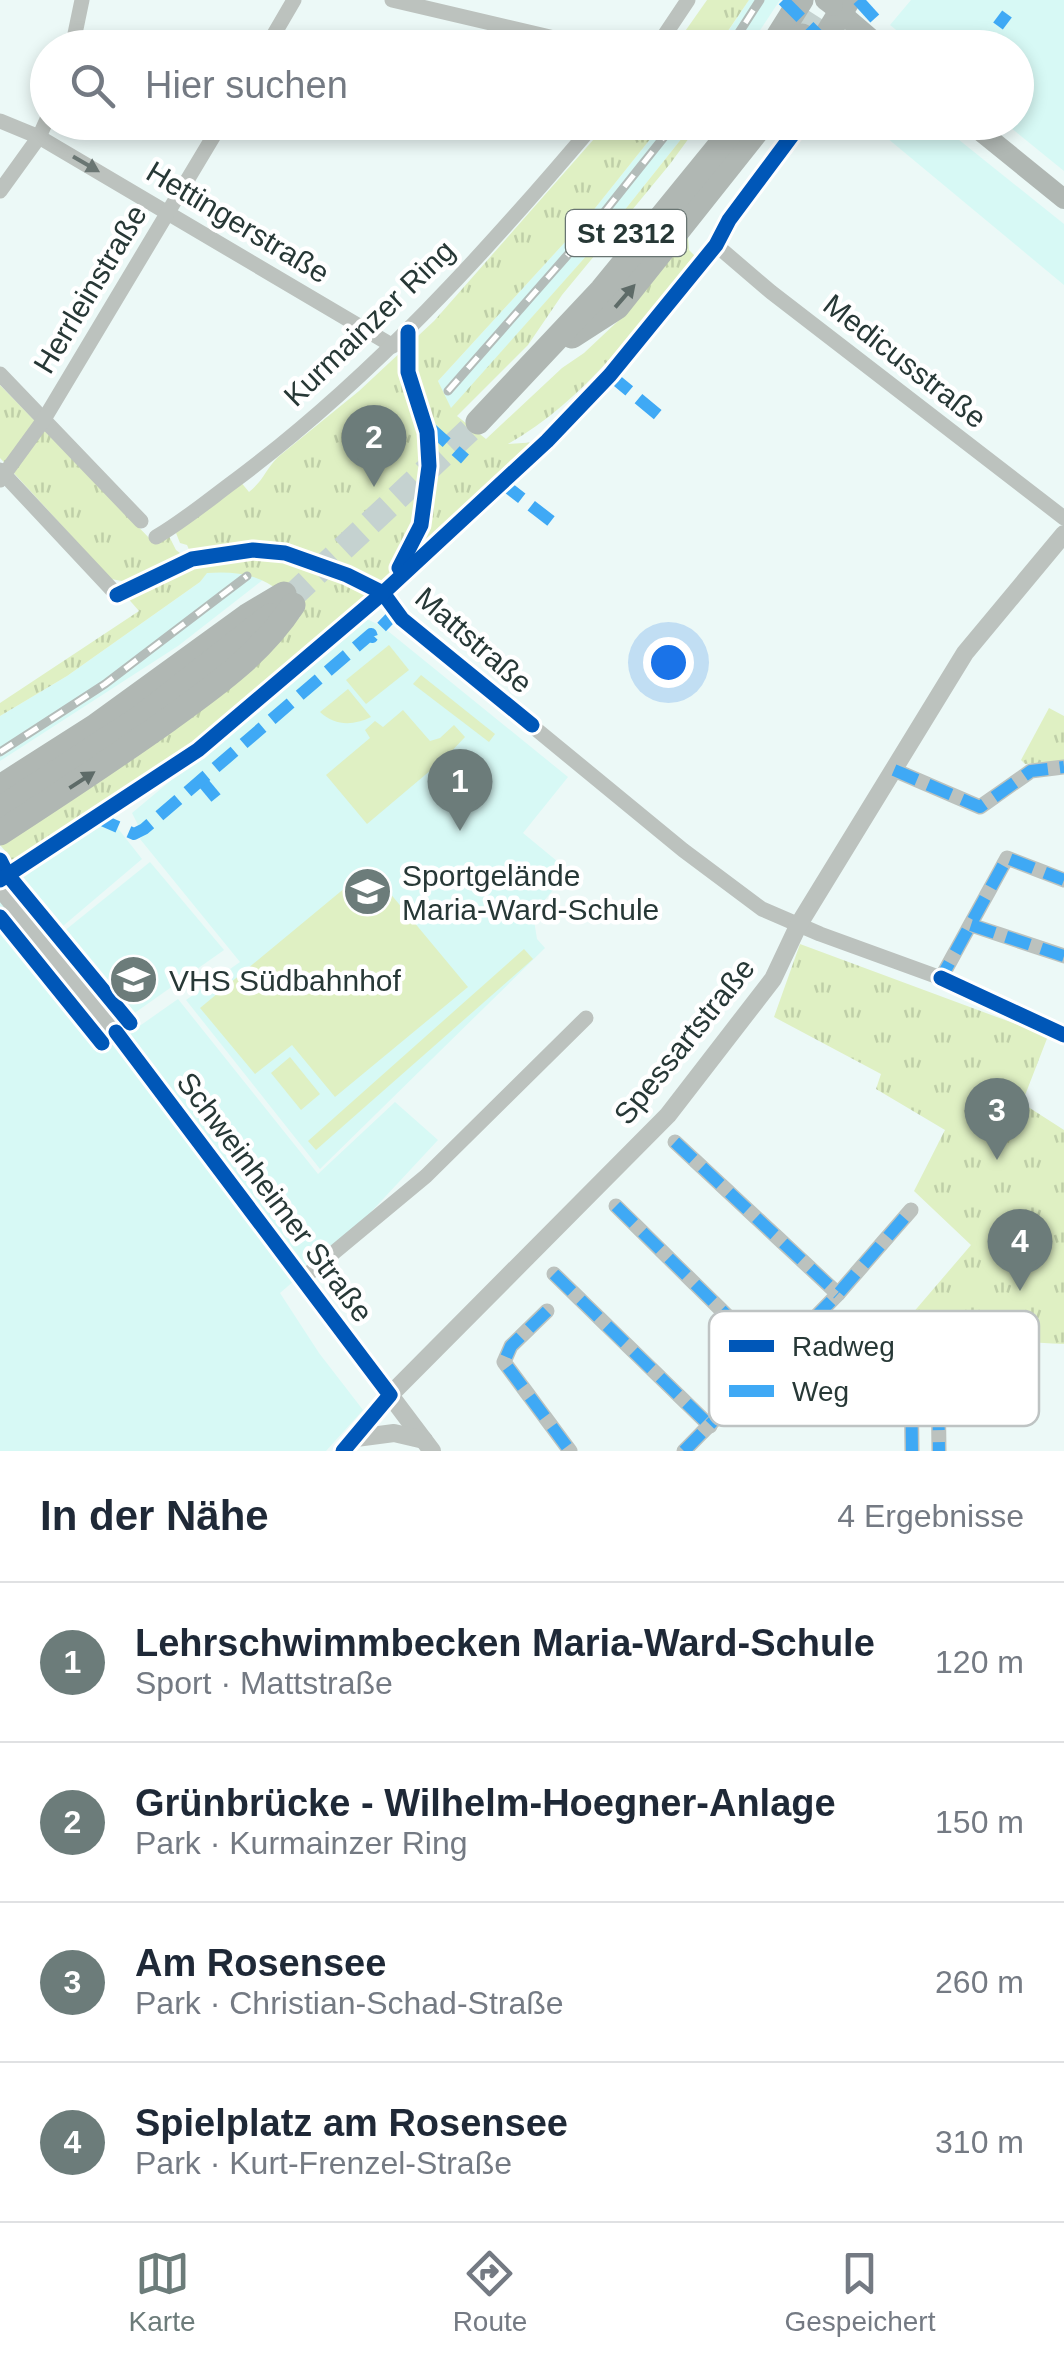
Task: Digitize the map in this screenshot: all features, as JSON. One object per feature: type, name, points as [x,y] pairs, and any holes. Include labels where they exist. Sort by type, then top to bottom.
[{"type":"highway","points":[[782,30],[801,0]]},
{"type":"highway","points":[[816,30],[836,5]]},
{"type":"highway","name":"St 2312","points":[[546,352],[586,282],[703,140]]},
{"type":"highway","points":[[478,422],[602,290],[725,140]]},
{"type":"highway","name":"St 2312","points":[[546,352],[617,307],[750,140]]},
{"type":"highway","points":[[0,788],[94,727],[247,616],[289,600]]},
{"type":"highway","points":[[0,808],[141,717],[289,600]]},
{"type":"highway","points":[[0,832],[111,761],[240,667],[276,633],[289,600]]},
{"type":"main road","points":[[836,5],[863,30]]},
{"type":"main road","points":[[991,140],[1064,199]]},
{"type":"street","points":[[76,30],[82,0]]},
{"type":"street","points":[[276,30],[294,0]]},
{"type":"street","points":[[392,0],[520,30]]},
{"type":"street","points":[[668,30],[688,0]]},
{"type":"street","name":"Hettingerstraße","points":[[0,121],[30,133]]},
{"type":"street","points":[[0,190],[37,140]]},
{"type":"street","name":"Hettingerstraße","points":[[44,140],[393,346]]},
{"type":"street","name":"Herrleinstraße","points":[[2,475],[43,421],[211,140]]},
{"type":"street","name":"Kurmainzer Ring","points":[[156,537],[280,447],[393,346],[524,208],[581,140]]},
{"type":"street","name":"Medicusstraße","points":[[716,245],[771,292],[1064,518]]},
{"type":"street","points":[[0,374],[142,521]]},
{"type":"street","points":[[2,475],[116,596]]},
{"type":"street","name":"Spessartstraße","points":[[349,1444],[390,1394],[668,1114],[773,979],[799,924],[965,652],[1064,534]]},
{"type":"street","name":"Mattstraße","points":[[383,593],[402,619],[683,850],[762,908],[820,934],[942,978],[1007,858],[1064,880]]},
{"type":"street","points":[[894,770],[980,808],[1031,771],[1064,767]]},
{"type":"street","name":"Schweinheimer Straße","points":[[0,888],[67,976],[116,1032],[428,1446]]},
{"type":"street","points":[[971,925],[1064,956]]},
{"type":"street","points":[[302,1279],[426,1176],[586,1018]]},
{"type":"street","points":[[675,1142],[838,1294]]},
{"type":"street","points":[[616,1206],[722,1311]]},
{"type":"street","points":[[822,1311],[911,1210]]},
{"type":"street","points":[[554,1274],[709,1425]]},
{"type":"street","points":[[546,1311],[512,1346],[504,1362],[570,1451]]},
{"type":"street","points":[[684,1451],[710,1426]]},
{"type":"street","points":[[912,1426],[912,1451]]},
{"type":"street","points":[[939,1426],[939,1451]]},
{"type":"street","name":"Spessartstraße","points":[[349,1444],[394,1432],[428,1446]]},
{"type":"shaded area","points":[[749,0],[780,0],[760,30],[729,30]]},
{"type":"shaded area","points":[[911,0],[1064,0],[1064,171],[1026,140],[1034,140],[1034,30],[896,30],[890,25]]},
{"type":"shaded area","points":[[649,140],[680,140],[604,236],[451,409],[438,381],[588,217]]},
{"type":"shaded area","points":[[889,140],[959,140],[1064,224],[1064,285]]},
{"type":"shaded area","points":[[230,571],[264,579],[178,646],[0,761],[0,716],[67,676],[200,582],[206,573]]},
{"type":"shaded area","name":"Sportgelände Maria-Ward-Schule","points":[[365,618],[383,627],[568,777],[523,833],[569,871],[533,914],[537,939],[545,948],[320,1169],[186,1000],[240,962],[140,839],[143,835],[132,813]]},
{"type":"shaded area","points":[[109,817],[142,859],[30,954],[111,1046],[178,999],[318,1174],[395,1102],[438,1140],[358,1226],[280,1293],[363,1410],[326,1451],[0,1451],[0,891]]},
{"type":"shaded area","points":[[150,862],[224,950],[126,1019],[58,936]]},
{"type":"green space","points":[[707,0],[749,0],[729,30],[686,30]]},
{"type":"green space","points":[[593,140],[649,140],[588,217],[438,381],[451,408],[604,236],[680,140],[688,140],[562,295],[528,345],[457,416],[486,439],[618,321],[688,237],[689,250],[697,258],[632,334],[562,406],[508,444],[538,442],[385,589],[212,733],[10,868],[0,845],[271,649],[300,617],[282,594],[261,580],[235,573],[207,573],[200,582],[67,676],[0,716],[0,703],[139,611],[125,595],[195,563],[176,533],[240,481],[249,492],[278,457],[359,391],[434,321]]},
{"type":"green space","points":[[0,385],[155,544],[169,536],[184,556],[127,582],[111,579],[0,458]]},
{"type":"green space","points":[[389,645],[409,670],[366,704],[346,680]]},
{"type":"green space","points":[[421,675],[495,734],[489,742],[413,684]]},
{"type":"green space","points":[[348,689],[371,717],[344,723],[320,712]]},
{"type":"green space","points":[[1049,708],[1064,716],[1064,761],[1025,764],[1021,760]]},
{"type":"green space","points":[[403,710],[430,741],[440,738],[454,725],[465,737],[367,824],[326,775],[370,738],[365,730],[375,721],[383,727]]},
{"type":"green space","points":[[369,868],[468,987],[335,1097],[292,1045],[255,1074],[200,1008]]},
{"type":"green space","points":[[800,944],[1048,1036],[1022,1103],[1064,1130],[1064,1344],[1039,1343],[1039,1311],[915,1311],[971,1245],[914,1191],[945,1130],[876,1089],[881,1074],[774,1017]]},
{"type":"green space","points":[[524,949],[533,959],[316,1150],[308,1141]]},
{"type":"green space","points":[[290,1057],[320,1094],[301,1110],[271,1073]]},
{"type":"tunnel","points":[[806,30],[825,0]]},
{"type":"tunnel","points":[[289,599],[478,422]]},
{"type":"railway","points":[[741,30],[760,0]]},
{"type":"railway","points":[[448,391],[594,225],[662,140]]},
{"type":"railway","points":[[0,752],[105,684],[247,576]]},
{"type":"marked path","points":[[783,0],[813,30]]},
{"type":"marked path","points":[[858,0],[877,21]]},
{"type":"marked path","points":[[998,26],[1007,14]]},
{"type":"marked path","points":[[610,375],[663,419]]},
{"type":"marked path","points":[[428,426],[465,459]]},
{"type":"marked path","points":[[502,483],[560,528]]},
{"type":"marked path","points":[[95,817],[134,834],[144,829],[371,634],[372,637],[396,612]]},
{"type":"marked path","points":[[894,770],[980,807],[1031,771],[1064,767]]},
{"type":"marked path","points":[[201,780],[216,798]]},
{"type":"marked path","points":[[948,981],[941,978],[1007,858],[1064,880]]},
{"type":"marked path","points":[[971,925],[1064,956]]},
{"type":"marked path","points":[[675,1142],[838,1294]]},
{"type":"marked path","points":[[616,1206],[722,1311]]},
{"type":"marked path","points":[[821,1311],[911,1210]]},
{"type":"marked path","points":[[554,1274],[709,1425]]},
{"type":"marked path","points":[[547,1311],[511,1346],[504,1362],[570,1451]]},
{"type":"marked path","points":[[684,1451],[709,1426]]},
{"type":"marked path","points":[[912,1426],[912,1451]]},
{"type":"marked path","points":[[939,1426],[939,1451]]},
{"type":"cycle path","points":[[0,880],[198,750],[383,593],[547,441],[610,375],[716,245],[729,220],[789,140]]},
{"type":"cycle path","points":[[399,568],[421,525],[429,466],[427,432],[408,372],[408,332]]},
{"type":"cycle path","points":[[117,595],[192,559],[253,550],[285,553],[347,575],[383,593],[402,619],[532,725]]},
{"type":"cycle path","points":[[0,860],[7,874],[130,1023]]},
{"type":"cycle path","points":[[0,917],[102,1043]]},
{"type":"cycle path","points":[[941,978],[1064,1035]]},
{"type":"cycle path","points":[[116,1032],[390,1395],[343,1451]]},
{"type":"place","name":"Grünbrücke - Wilhelm-Hoegner-Anlage","points":[[374,487]]},
{"type":"place","name":"Lehrschwimmbecken Maria-Ward-Schule","points":[[460,831]]},
{"type":"place","name":"Sportgelände Maria-Ward-Schule","points":[[367,892]]},
{"type":"place","name":"VHS Südbahnhof","points":[[134,980]]},
{"type":"place","name":"Am Rosensee","points":[[997,1160]]},
{"type":"place","name":"Spielplatz am Rosensee","points":[[1020,1291]]}]
